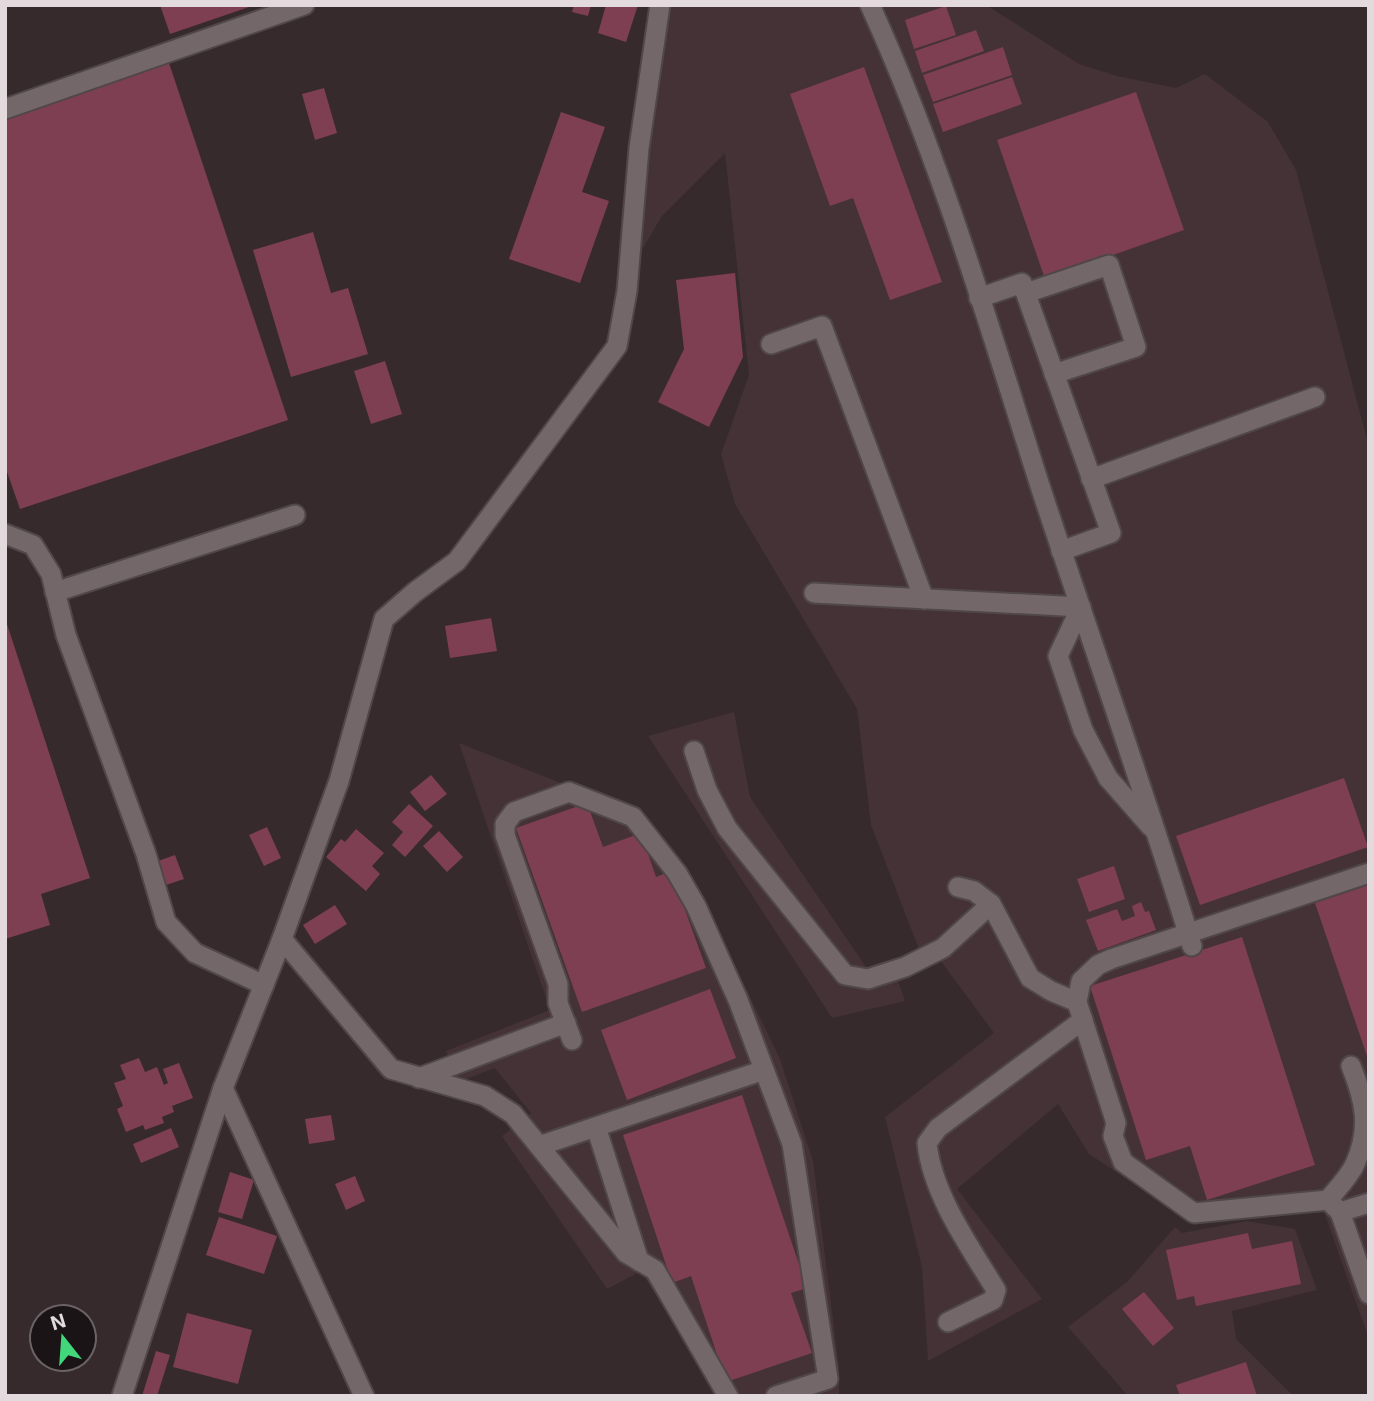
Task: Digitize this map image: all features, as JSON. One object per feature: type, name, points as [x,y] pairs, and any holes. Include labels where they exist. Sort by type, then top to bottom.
[{"type":"street","points":[[5,109],[303,5]]},
{"type":"street","points":[[122,1396],[223,1088],[282,939],[339,781],[384,619],[457,561],[617,346],[627,291],[639,148],[660,5]]},
{"type":"street","points":[[870,5],[896,62],[953,216],[1190,939]]},
{"type":"street","points":[[1026,293],[1109,265],[1136,347],[1054,374]]},
{"type":"street","points":[[979,298],[1022,283],[1111,533],[1062,551]]},
{"type":"street","points":[[771,344],[822,326],[924,599]]},
{"type":"street","points":[[1091,479],[1315,397]]},
{"type":"street","points":[[55,592],[295,515]]},
{"type":"street","points":[[5,534],[33,545],[51,574],[66,635],[145,854],[166,922],[195,953],[264,985]]},
{"type":"street","points":[[814,593],[1081,607]]},
{"type":"street","points":[[1081,607],[1058,656],[1083,730],[1108,778],[1157,833]]},
{"type":"street","points":[[694,751],[707,790],[727,828],[845,975],[868,979],[905,967],[943,948],[991,904]]},
{"type":"street","points":[[419,1078],[569,1032],[558,1003],[558,984],[505,835],[505,824],[514,811],[569,792],[633,817],[677,873],[696,906],[738,1000],[792,1144],[828,1379],[776,1396]]},
{"type":"street","points":[[1369,873],[1190,939],[1098,965],[1081,981],[1080,1011],[1116,1123],[1113,1136],[1123,1162],[1194,1213],[1369,1203]]},
{"type":"street","points":[[958,887],[974,891],[991,904],[1030,978],[1080,1011]]},
{"type":"street","points":[[282,939],[391,1069],[485,1096],[513,1114],[626,1253],[654,1270],[728,1396]]},
{"type":"street","points":[[948,1322],[993,1300],[996,1290],[957,1225],[929,1163],[927,1143],[938,1128],[1080,1011]]},
{"type":"street","points":[[539,1146],[764,1070]]},
{"type":"street","points":[[1359,1074],[1364,1100],[1365,1132],[1355,1166],[1334,1206],[1369,1294]]},
{"type":"street","points":[[223,1088],[364,1396]]},
{"type":"street","points":[[596,1127],[639,1261]]},
{"type":"shaded area","points":[[669,5],[986,5],[1079,64],[1117,76],[1176,88],[1205,74],[1268,122],[1296,170],[1369,447],[1369,1339],[1323,1209],[1187,1219],[1089,1154],[1058,1104],[957,1189],[1042,1299],[928,1361],[922,1267],[885,1117],[994,1033],[940,960],[897,978],[905,1001],[832,1018],[648,736],[734,712],[750,797],[866,967],[920,952],[871,825],[857,709],[735,504],[721,454],[749,375],[725,153],[662,216],[636,260],[646,164]]},
{"type":"shaded area","points":[[459,743],[635,812],[701,895],[780,1059],[813,1161],[839,1367],[839,1396],[720,1396],[641,1271],[607,1289],[502,1136],[531,1113],[495,1068],[459,1082],[446,1051],[550,1010]]},
{"type":"shaded area","points":[[1247,1221],[1295,1229],[1317,1290],[1232,1311],[1236,1339],[1293,1396],[1128,1396],[1068,1327],[1127,1282],[1175,1227],[1182,1233]]},
{"type":"building","points":[[160,5],[252,5],[252,6],[170,34]]},
{"type":"building","points":[[574,5],[591,5],[588,16],[572,12]]},
{"type":"building","points":[[606,5],[638,5],[626,42],[598,33]]},
{"type":"building","points":[[946,6],[956,35],[914,49],[905,20]]},
{"type":"building","points":[[976,30],[984,51],[922,73],[915,51]]},
{"type":"building","points":[[1003,47],[1012,75],[933,102],[923,75]]},
{"type":"building","points":[[169,63],[288,420],[20,509],[5,466],[5,117]]},
{"type":"building","points":[[864,67],[942,282],[890,300],[853,198],[830,206],[790,94]]},
{"type":"building","points":[[1012,77],[1022,104],[943,132],[933,104]]},
{"type":"building","points":[[324,88],[337,133],[315,140],[302,94]]},
{"type":"building","points":[[1136,92],[1184,230],[1045,279],[997,140]]},
{"type":"building","points":[[561,112],[605,127],[582,192],[609,201],[580,283],[509,259]]},
{"type":"building","points":[[313,232],[331,293],[348,288],[368,354],[291,377],[253,250]]},
{"type":"building","points":[[735,273],[743,357],[709,427],[658,402],[684,349],[676,280]]},
{"type":"building","points":[[385,361],[402,414],[371,424],[354,371]]},
{"type":"building","points":[[5,618],[90,878],[41,894],[50,925],[5,939]]},
{"type":"building","points":[[491,618],[497,651],[450,658],[445,626]]},
{"type":"building","points":[[431,775],[447,794],[425,811],[410,792]]},
{"type":"building","points":[[1344,778],[1368,847],[1200,905],[1176,836]]},
{"type":"building","points":[[587,803],[603,847],[641,833],[656,877],[671,871],[706,968],[582,1012],[516,828]]},
{"type":"building","points":[[409,804],[433,826],[405,857],[392,845],[403,832],[392,822]]},
{"type":"building","points":[[267,827],[281,858],[264,866],[249,835]]},
{"type":"building","points":[[356,829],[384,853],[372,866],[380,874],[366,891],[326,857],[341,839],[345,842]]},
{"type":"building","points":[[439,831],[463,857],[447,872],[423,846]]},
{"type":"building","points":[[175,855],[184,879],[166,885],[158,861]]},
{"type":"building","points":[[1114,866],[1125,899],[1089,912],[1077,879]]},
{"type":"building","points":[[1369,885],[1369,1055],[1367,1056],[1315,903]]},
{"type":"building","points":[[1141,902],[1145,912],[1149,911],[1156,930],[1098,951],[1086,920],[1117,909],[1122,921],[1135,916],[1132,906]]},
{"type":"building","points":[[335,905],[347,924],[315,944],[303,925]]},
{"type":"building","points":[[1242,937],[1315,1165],[1207,1200],[1190,1146],[1146,1160],[1090,986]]},
{"type":"building","points":[[710,989],[736,1058],[627,1100],[601,1030]]},
{"type":"building","points":[[139,1058],[145,1072],[157,1067],[164,1085],[168,1083],[163,1069],[179,1063],[193,1098],[172,1106],[174,1112],[162,1117],[164,1123],[145,1130],[143,1125],[126,1132],[117,1109],[123,1106],[114,1083],[126,1079],[120,1065]]},
{"type":"building","points":[[742,1095],[807,1288],[791,1293],[812,1353],[726,1382],[691,1276],[672,1283],[623,1135]]},
{"type":"building","points":[[331,1115],[335,1140],[309,1144],[305,1119]]},
{"type":"building","points":[[171,1128],[179,1147],[141,1163],[133,1144]]},
{"type":"building","points":[[230,1172],[254,1180],[242,1219],[218,1212]]},
{"type":"building","points":[[355,1176],[365,1201],[346,1210],[335,1184]]},
{"type":"building","points":[[219,1217],[277,1236],[264,1274],[206,1255]]},
{"type":"building","points":[[1248,1233],[1252,1249],[1292,1241],[1301,1284],[1196,1306],[1194,1296],[1177,1300],[1166,1250]]},
{"type":"building","points":[[1144,1292],[1174,1328],[1153,1346],[1122,1309]]},
{"type":"building","points":[[187,1313],[252,1330],[238,1384],[173,1367]]},
{"type":"building","points":[[156,1351],[170,1355],[157,1396],[142,1396]]},
{"type":"building","points":[[1246,1362],[1257,1396],[1180,1396],[1176,1385]]}]
